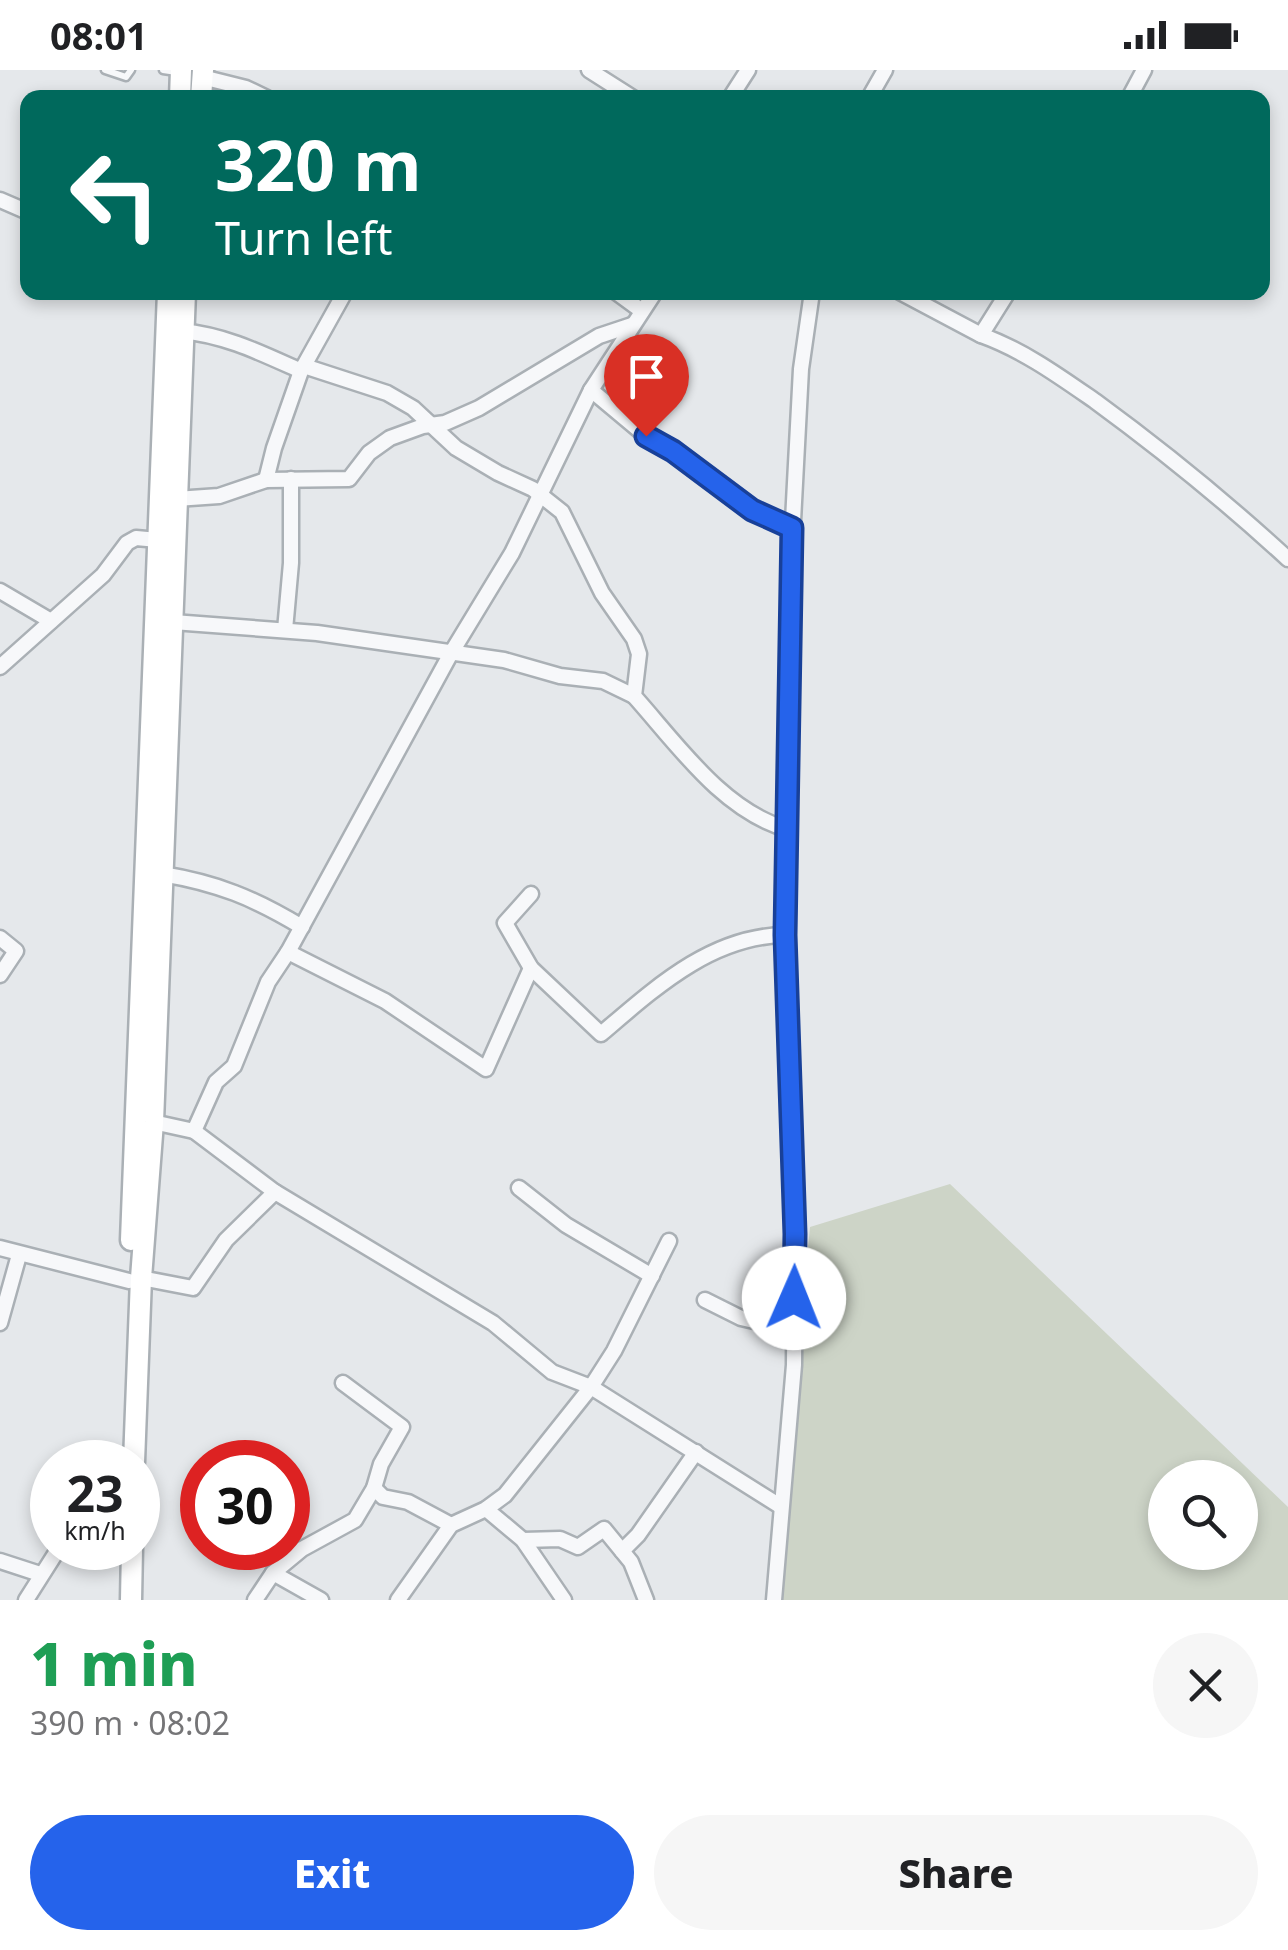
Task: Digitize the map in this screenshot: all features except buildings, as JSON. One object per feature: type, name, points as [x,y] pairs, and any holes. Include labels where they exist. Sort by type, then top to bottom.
[{"type":"main road","points":[[134,1440],[135,1279],[168,300]]},
{"type":"main road","points":[[124,1440],[135,1279],[153,1122],[184,300]]},
{"type":"main road","points":[[118,1600],[119,1570]]},
{"type":"main road","points":[[131,1600],[132,1570]]},
{"type":"street","points":[[589,70],[620,90]]},
{"type":"street","points":[[202,82],[250,90]]},
{"type":"street","points":[[266,480],[302,368],[340,300]]},
{"type":"street","points":[[627,300],[642,311]]},
{"type":"street","points":[[194,1131],[216,1082],[234,1066],[268,982],[450,655],[512,554],[591,390],[650,300]]},
{"type":"street","points":[[774,1600],[794,1365],[795,1234],[785,935],[792,528],[801,369],[811,300]]},
{"type":"street","points":[[915,300],[981,335],[1010,345],[1121,420],[1288,558]]},
{"type":"street","points":[[981,335],[1003,300]]},
{"type":"street","points":[[176,499],[219,496],[266,480],[349,478],[368,453],[382,443],[479,408],[598,336],[632,325]]},
{"type":"street","points":[[181,331],[219,337],[302,368],[387,393],[412,408],[456,448],[562,512],[602,593],[634,639],[639,654],[634,696]]},
{"type":"street","points":[[591,390],[646,436],[673,451],[752,510],[792,528]]},
{"type":"street","points":[[285,630],[292,562],[291,479]]},
{"type":"street","points":[[0,667],[103,574],[131,539],[158,540]]},
{"type":"street","points":[[0,592],[51,621]]},
{"type":"street","points":[[172,622],[285,630],[504,660],[560,676],[604,681],[634,696],[696,766],[745,810],[762,822],[787,829]]},
{"type":"street","points":[[162,874],[210,882],[247,896],[302,927]]},
{"type":"street","points":[[531,894],[506,923],[531,968],[601,1034],[654,988],[710,952],[756,935],[785,935]]},
{"type":"street","points":[[0,938],[16,951],[0,975]]},
{"type":"street","points":[[288,952],[386,1001],[486,1069],[531,968]]},
{"type":"street","points":[[153,1122],[194,1131],[275,1192],[492,1323],[552,1372],[591,1388],[780,1506]]},
{"type":"street","points":[[519,1188],[566,1225],[652,1276]]},
{"type":"street","points":[[0,1248],[18,1255],[192,1288],[226,1240],[275,1192]]},
{"type":"street","points":[[398,1600],[452,1525],[505,1496],[591,1388],[668,1241]]},
{"type":"street","points":[[0,1323],[18,1255]]},
{"type":"street","points":[[705,1300],[741,1318],[793,1330]]},
{"type":"street","points":[[255,1600],[273,1574],[302,1549],[355,1520],[402,1426],[343,1384]]},
{"type":"street","points":[[622,1551],[638,1535],[696,1452]]},
{"type":"street","points":[[374,1488],[383,1496],[408,1502],[452,1525]]},
{"type":"street","points":[[486,1509],[523,1540],[564,1600]]},
{"type":"street","points":[[523,1540],[560,1539],[578,1547],[604,1530],[631,1562],[646,1600]]},
{"type":"street","points":[[0,1560],[40,1574]]},
{"type":"street","points":[[26,1600],[43,1570]]},
{"type":"street","points":[[273,1574],[320,1600]]},
{"type":"lane","points":[[104,70],[126,76],[131,70]]},
{"type":"lane","points":[[175,71],[202,82]]},
{"type":"shaded area","points":[[950,1184],[1239,1460],[1148,1460],[1148,1570],[1258,1570],[1258,1478],[1288,1507],[1288,1600],[780,1600],[810,1227]]},
{"type":"route","points":[[646,436],[673,451],[752,510],[792,528],[785,935],[794,1298]]}]
